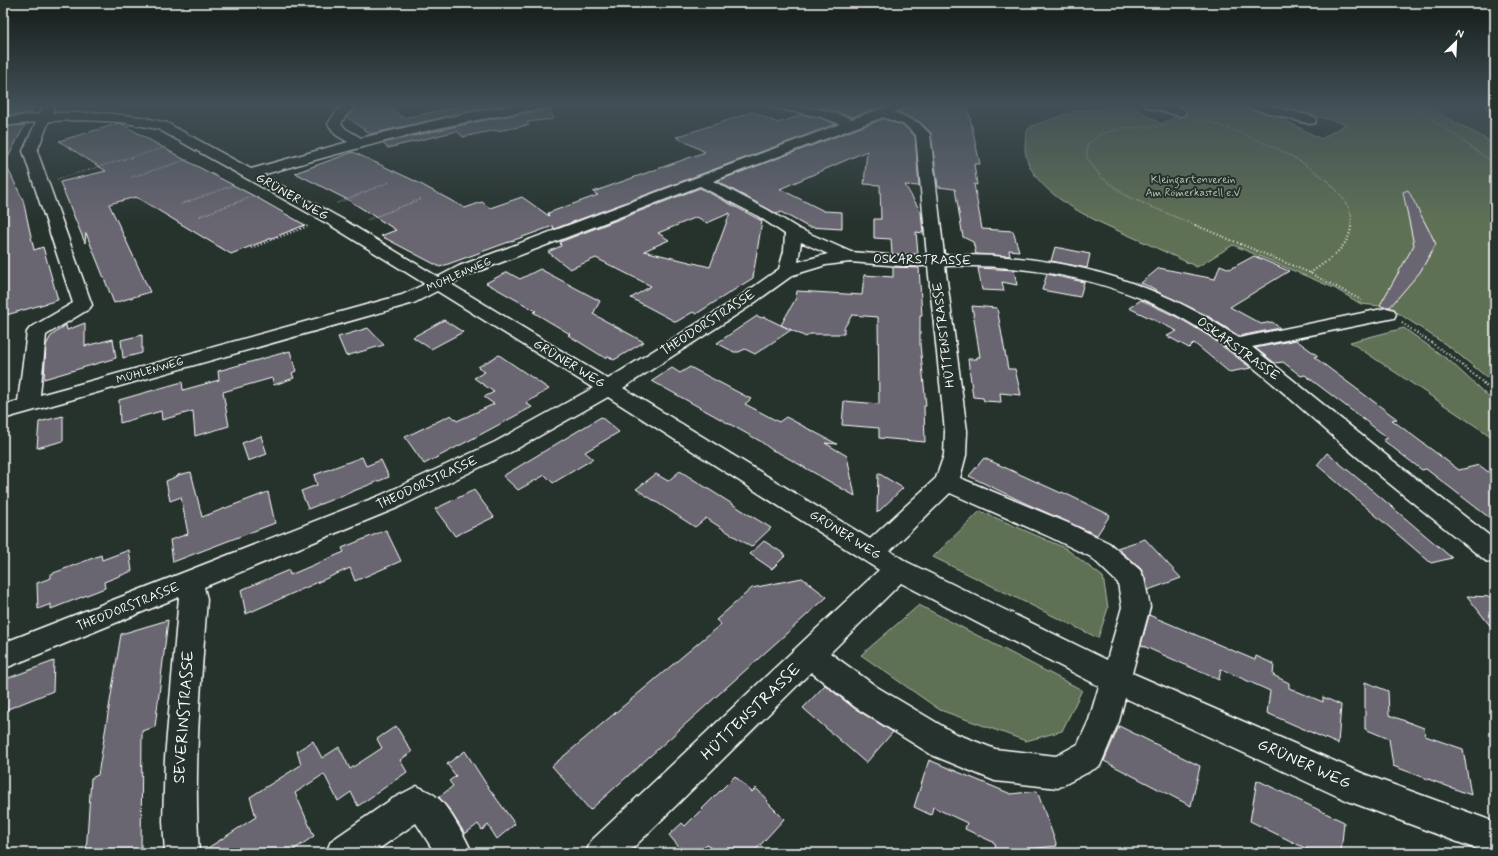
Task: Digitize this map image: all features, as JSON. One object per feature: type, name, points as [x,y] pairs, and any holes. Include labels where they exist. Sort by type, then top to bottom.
[{"type":"street","points":[[28,405],[37,332],[83,305],[30,151],[33,144]]},
{"type":"street","name":"GRÜNER WEG","points":[[196,144],[322,214],[438,284],[873,552],[898,569],[1117,680],[1360,789],[1495,839]]},
{"type":"street","points":[[254,175],[356,144]]},
{"type":"street","name":"MÜHLENWEG","points":[[3,412],[408,299],[465,270],[796,144]]},
{"type":"street","name":"HÜTTENSTRASSE","points":[[924,144],[956,431],[955,455],[947,482]]},
{"type":"street","points":[[700,180],[763,213],[793,232],[848,257]]},
{"type":"street","points":[[787,271],[792,251],[793,232]]},
{"type":"street","name":"OSKARSTRASSE","points":[[787,271],[848,257],[905,261],[962,259],[1022,264],[1078,273],[1130,287],[1166,302],[1196,317],[1236,344],[1297,393],[1397,478],[1495,554]]},
{"type":"street","name":"THEODORSTRASSE","points":[[3,656],[388,502],[503,447],[608,388],[741,304],[787,271]]},
{"type":"street","points":[[1236,344],[1387,314]]},
{"type":"street","points":[[811,654],[866,697],[943,744],[995,765],[1058,772],[1089,756],[1104,721],[1117,680],[1136,608],[1131,578],[1100,550],[1059,530],[947,482],[873,552]]},
{"type":"street","name":"HÜTTENSTRASSE","points":[[603,853],[898,569]]},
{"type":"street","name":"SEVERINSTRASSE","points":[[182,853],[179,813],[180,753],[193,599],[190,582]]},
{"type":"street","points":[[342,853],[417,803],[428,810],[455,853]]},
{"type":"path","points":[[42,184],[176,144]]},
{"type":"path","points":[[1088,144],[1087,158],[1101,177],[1126,196],[1310,273],[1349,292],[1442,349],[1495,394]]},
{"type":"path","points":[[1265,144],[1292,157],[1336,188],[1346,202],[1351,213],[1350,234],[1345,244],[1324,264],[1310,273]]},
{"type":"path","points":[[1467,144],[1495,164]]},
{"type":"path","points":[[132,177],[210,152]]},
{"type":"path","points":[[181,204],[254,175]]},
{"type":"path","points":[[251,248],[390,182]]},
{"type":"path","points":[[200,216],[276,188]]},
{"type":"path","points":[[345,228],[421,199]]},
{"type":"green space","name":"Kleingartenverein Am Römerkastell e.V","points":[[1025,144],[1495,144],[1495,384],[1451,348],[1389,307],[1361,304],[1334,288],[1233,245],[1197,267],[1106,226],[1070,206],[1053,194],[1039,180],[1029,165]]},
{"type":"green space","points":[[1404,328],[1451,362],[1495,403],[1495,439],[1350,342]]},
{"type":"green space","points":[[980,511],[1065,548],[1103,577],[1108,608],[1098,638],[933,557]]},
{"type":"green space","points":[[919,605],[1082,690],[1062,731],[1026,741],[940,710],[861,655]]},
{"type":"building","points":[[3,144],[15,144],[5,163],[23,200],[34,250],[43,247],[58,300],[3,316]]},
{"type":"building","points":[[64,144],[157,144],[305,225],[231,254],[136,197],[109,204],[150,292],[114,303],[86,233],[85,243],[60,182],[106,171]]},
{"type":"building","points":[[383,144],[404,144],[388,148]]},
{"type":"building","points":[[689,144],[782,144],[554,229],[553,226],[440,267],[381,236],[396,230],[350,201],[295,173],[353,152],[413,180],[465,208],[482,202],[490,208],[522,197],[549,216],[548,213],[598,195],[593,192],[705,152]]},
{"type":"building","points":[[816,144],[916,144],[919,186],[905,185],[921,212],[923,233],[916,232],[918,254],[892,254],[891,239],[874,238],[874,219],[881,219],[880,185],[864,184],[867,151],[780,189],[824,211],[842,212],[842,229],[808,227],[781,212],[777,214],[717,181]]},
{"type":"building","points":[[932,144],[976,144],[980,164],[974,164],[977,185],[974,184],[982,229],[1013,231],[1019,251],[1009,250],[1010,256],[976,254],[973,242],[963,237],[955,189],[938,187]]},
{"type":"building","points":[[700,188],[762,221],[753,278],[696,314],[693,312],[676,322],[631,298],[651,286],[596,258],[570,269],[548,252],[561,246],[560,242]],"holes":[[[730,213],[710,267],[644,251],[669,240],[658,233],[697,217],[707,223]]]},
{"type":"building","points":[[1408,190],[1436,244],[1420,272],[1390,307],[1383,307],[1380,305],[1414,245],[1403,192]]},
{"type":"building","points":[[1055,247],[1090,254],[1087,268],[1051,261]]},
{"type":"building","points":[[1254,256],[1289,271],[1230,307],[1261,324],[1272,322],[1280,328],[1239,336],[1206,315],[1141,283],[1159,268],[1215,279],[1220,265],[1230,269]]},
{"type":"building","points":[[893,267],[919,268],[922,316],[920,316],[920,344],[926,406],[924,406],[925,442],[879,438],[879,428],[842,425],[844,401],[879,404],[878,317],[852,315],[844,328],[844,334],[810,334],[806,337],[781,325],[796,298],[797,291],[862,295],[864,275],[893,277]]},
{"type":"building","points":[[978,268],[1014,270],[1017,285],[1002,282],[1004,291],[982,290]]},
{"type":"building","points":[[540,269],[600,301],[593,314],[644,342],[614,360],[608,356],[605,358],[568,335],[570,334],[533,312],[536,311],[486,283],[507,272],[520,279]]},
{"type":"building","points":[[1047,274],[1084,282],[1080,297],[1042,290]]},
{"type":"building","points":[[1141,300],[1179,318],[1209,336],[1251,368],[1229,372],[1194,343],[1189,348],[1167,336],[1177,331],[1129,308]]},
{"type":"building","points":[[972,306],[997,308],[1008,369],[1015,369],[1021,395],[1000,393],[1001,402],[984,401],[983,398],[973,397],[968,359],[977,359],[977,357],[980,357]]},
{"type":"building","points":[[757,316],[762,318],[764,317],[791,330],[755,354],[745,349],[739,352],[734,352],[717,343]]},
{"type":"building","points":[[444,320],[463,332],[431,349],[413,337]]},
{"type":"building","points":[[85,323],[85,346],[113,339],[116,358],[44,379],[46,345],[51,336],[66,325],[67,330]]},
{"type":"building","points":[[368,328],[384,345],[346,356],[338,337]]},
{"type":"building","points":[[142,335],[142,353],[123,358],[121,340]]},
{"type":"building","points":[[1296,340],[1318,356],[1314,357],[1397,419],[1392,420],[1459,470],[1479,465],[1495,477],[1495,522],[1426,469],[1422,470],[1383,440],[1388,438],[1305,375],[1301,376],[1283,362],[1275,363],[1255,348]]},
{"type":"building","points":[[290,351],[296,371],[292,373],[294,378],[274,385],[272,378],[223,392],[229,426],[195,436],[193,411],[162,420],[161,411],[120,423],[119,400],[182,382],[183,390],[219,380],[218,371]]},
{"type":"building","points":[[499,355],[549,389],[526,403],[532,407],[424,464],[405,437],[451,415],[457,421],[494,404],[484,397],[494,392],[474,378],[485,372],[478,367]]},
{"type":"building","points":[[690,367],[751,399],[745,404],[779,422],[786,417],[837,444],[825,443],[847,456],[855,496],[652,381],[672,368],[680,373]]},
{"type":"building","points":[[63,416],[63,441],[37,448],[39,422]]},
{"type":"building","points":[[601,417],[619,432],[585,452],[593,459],[553,483],[545,475],[518,490],[503,476]]},
{"type":"building","points":[[261,436],[267,454],[248,461],[242,443]]},
{"type":"building","points":[[1327,453],[1452,558],[1431,563],[1317,465]]},
{"type":"building","points":[[362,457],[366,466],[381,460],[389,477],[308,509],[301,491],[317,485],[314,475]]},
{"type":"building","points":[[984,458],[1110,515],[1097,535],[1027,504],[969,476]]},
{"type":"building","points":[[680,471],[771,528],[751,547],[706,518],[695,527],[636,489],[656,474],[668,481]]},
{"type":"building","points":[[191,472],[202,517],[268,492],[275,523],[173,562],[170,540],[188,534],[181,497],[170,501],[166,481],[178,475]]},
{"type":"building","points":[[878,473],[903,488],[877,513]]},
{"type":"building","points":[[474,490],[494,517],[455,536],[435,509]]},
{"type":"building","points":[[386,530],[401,561],[355,581],[350,568],[246,614],[241,590],[289,570],[290,575],[344,552],[342,548]]},
{"type":"building","points":[[1145,539],[1181,578],[1148,590],[1141,569],[1117,548]]},
{"type":"building","points":[[764,541],[786,555],[772,569],[750,554]]},
{"type":"building","points":[[129,550],[132,571],[104,582],[105,588],[51,609],[51,604],[38,609],[37,583],[51,578],[51,574],[101,555],[102,560]]},
{"type":"building","points":[[802,578],[827,597],[590,810],[552,766],[721,624],[716,620],[752,588]]},
{"type":"building","points":[[1467,596],[1495,597],[1495,632]]},
{"type":"building","points":[[1149,615],[1255,660],[1256,656],[1274,664],[1273,675],[1289,683],[1289,688],[1323,702],[1323,697],[1341,705],[1338,744],[1267,713],[1270,691],[1221,669],[1219,680],[1141,645]]},
{"type":"building","points":[[168,620],[155,727],[142,731],[141,853],[86,853],[91,778],[98,775],[121,634]]},
{"type":"building","points":[[54,661],[53,691],[3,711],[3,680]]},
{"type":"building","points":[[1365,682],[1388,691],[1389,715],[1424,728],[1425,736],[1463,749],[1471,795],[1393,766],[1389,739],[1365,729]]},
{"type":"building","points":[[825,685],[854,708],[893,732],[866,763],[803,708]]},
{"type":"building","points":[[396,726],[412,752],[400,760],[407,772],[358,806],[351,792],[338,801],[324,774],[295,793],[314,836],[289,853],[200,853],[256,817],[250,797],[301,765],[297,751],[313,741],[322,758],[339,747],[350,769],[382,748],[377,739]]},
{"type":"building","points":[[1119,726],[1200,766],[1191,806],[1104,761]]},
{"type":"building","points":[[465,751],[488,787],[515,824],[497,839],[488,825],[482,830],[478,824],[465,834],[449,809],[439,797],[453,786],[449,781],[456,776],[447,764]]},
{"type":"building","points":[[929,760],[1011,794],[1037,791],[1057,846],[1029,849],[1029,853],[1014,853],[996,850],[995,843],[965,829],[967,823],[933,807],[931,815],[914,807]]},
{"type":"building","points":[[735,776],[752,792],[756,788],[768,801],[767,802],[784,819],[753,853],[715,853],[707,844],[697,853],[684,853],[669,835],[682,823],[685,826]]},
{"type":"building","points":[[1257,780],[1344,822],[1341,853],[1315,853],[1250,821]]}]
